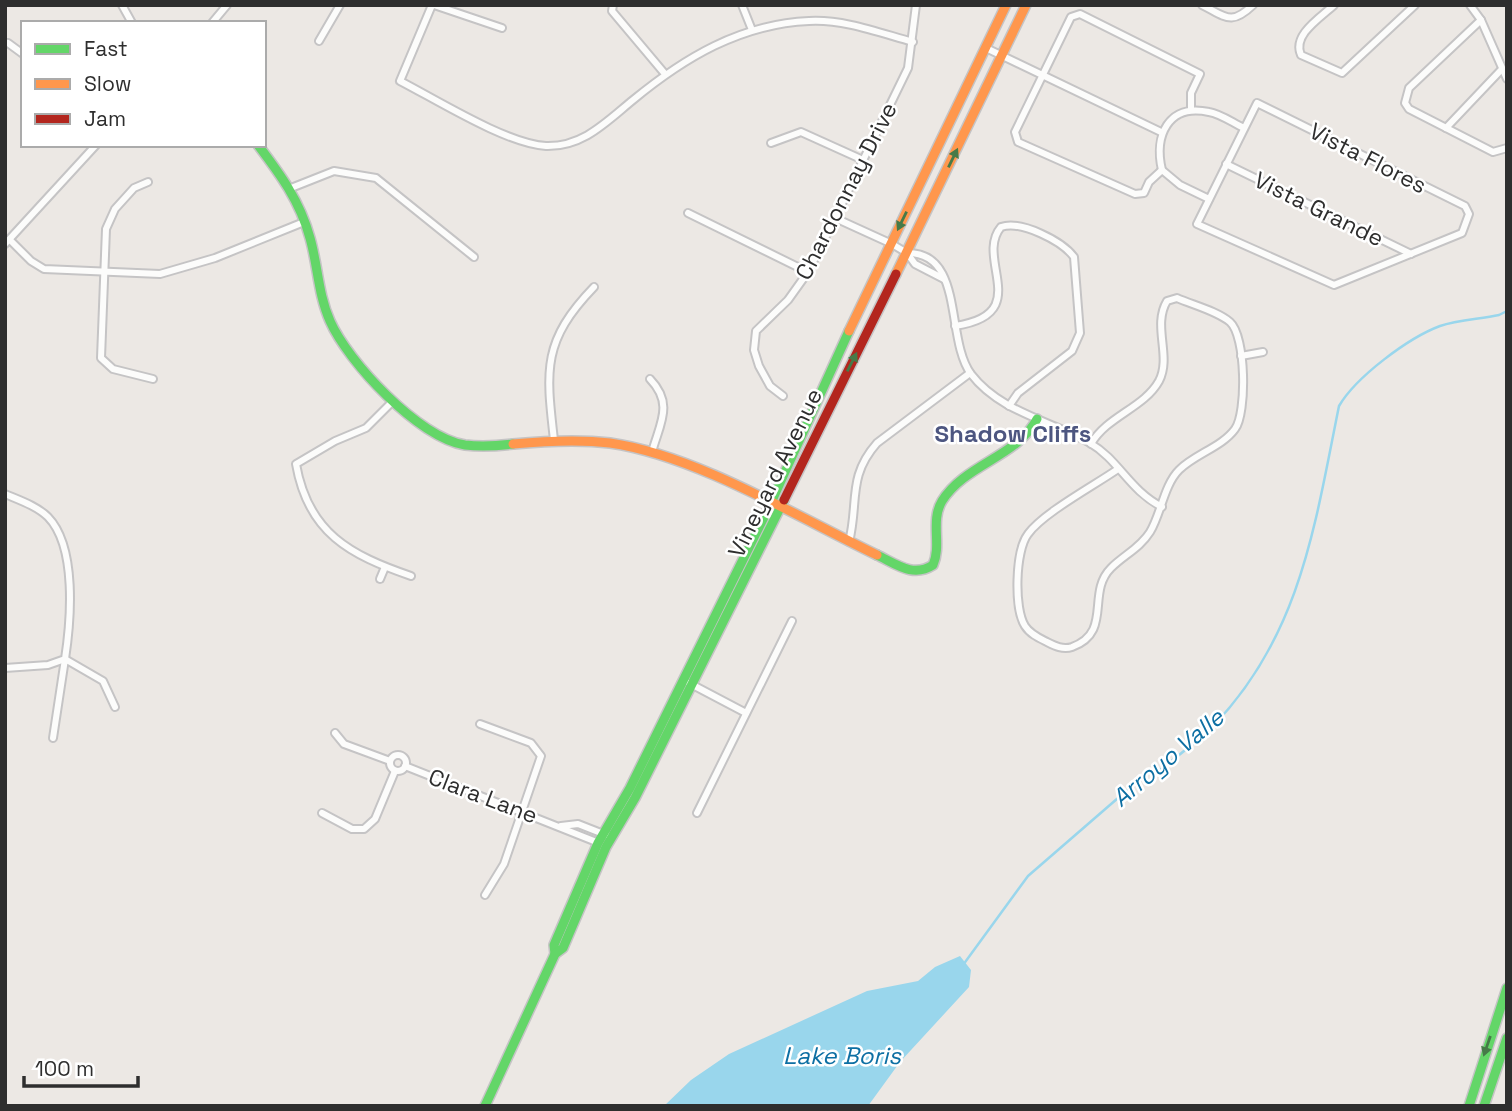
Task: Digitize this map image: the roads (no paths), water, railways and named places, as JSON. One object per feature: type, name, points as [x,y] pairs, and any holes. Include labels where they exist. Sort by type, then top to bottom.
[{"type":"street","points":[[122,5],[131,21]]},
{"type":"street","points":[[214,21],[226,5]]},
{"type":"street","points":[[319,40],[340,5]]},
{"type":"street","points":[[502,28],[433,5],[400,81],[520,141],[545,146],[569,144],[589,136],[665,74],[701,50],[752,30],[810,21],[849,25],[913,42]]},
{"type":"street","points":[[612,5],[612,11],[665,74]]},
{"type":"street","points":[[742,5],[752,30]]},
{"type":"street","name":"Chardonnay Drive","points":[[783,396],[770,386],[759,366],[754,350],[756,331],[788,300],[808,272],[835,218],[908,68],[916,5]]},
{"type":"street","name":"Vineyard Avenue","points":[[775,507],[892,244],[1006,5]]},
{"type":"street","name":"Vineyard Avenue","points":[[555,954],[564,948],[607,836],[635,798],[687,683],[907,253],[1026,5]]},
{"type":"street","points":[[1202,5],[1230,19],[1237,19],[1253,5]]},
{"type":"street","points":[[1334,5],[1300,37],[1298,47],[1301,55],[1342,73],[1415,5]]},
{"type":"street","points":[[1470,5],[1481,20],[1507,79]]},
{"type":"street","points":[[1162,170],[1149,182],[1144,193],[1135,194],[1018,142],[1016,132],[1071,17],[1080,14],[1200,74],[1191,93],[1191,110]]},
{"type":"street","points":[[1481,20],[1409,88],[1405,95],[1409,109],[1493,152],[1507,148]]},
{"type":"street","points":[[8,43],[21,53]]},
{"type":"street","points":[[986,48],[1161,132]]},
{"type":"street","points":[[1446,128],[1502,69]]},
{"type":"street","name":"Vista Flores","points":[[1226,164],[1257,103],[1465,206],[1469,214],[1462,233],[1411,254]]},
{"type":"street","points":[[1209,199],[1180,185],[1162,170],[1158,148],[1161,132],[1167,124],[1191,110],[1211,112],[1244,128]]},
{"type":"street","points":[[771,143],[801,132],[863,160]]},
{"type":"street","points":[[94,147],[8,242],[44,269],[160,274],[184,269],[304,222]]},
{"type":"street","points":[[260,147],[291,188],[310,237],[320,293],[331,323],[362,370],[422,425],[446,439],[464,445],[494,446],[554,440],[609,443],[652,452],[698,469],[912,572],[930,569],[937,560],[938,508],[945,495],[1029,434],[1037,419]]},
{"type":"street","points":[[1226,164],[1197,224],[1334,285],[1411,254]]},
{"type":"street","name":"Vista Grande","points":[[1226,164],[1411,254]]},
{"type":"street","points":[[291,188],[334,171],[376,178],[474,257]]},
{"type":"street","points":[[148,182],[134,188],[115,209],[106,229],[101,358],[108,367],[153,379]]},
{"type":"street","points":[[688,213],[808,272]]},
{"type":"street","points":[[835,218],[892,244],[907,253],[915,264],[944,279]]},
{"type":"street","points":[[954,326],[974,323],[988,316],[995,304],[998,290],[995,237],[1001,227],[1019,225],[1067,248],[1074,257],[1080,333],[1077,343],[1072,351],[1018,393],[1009,406]]},
{"type":"street","points":[[907,253],[921,253],[934,260],[941,268],[954,326],[970,373],[1009,406],[1091,444],[1118,469],[1135,490],[1162,507]]},
{"type":"street","points":[[554,440],[548,366],[554,342],[578,304],[594,287]]},
{"type":"street","points":[[1091,444],[1111,420],[1152,391],[1160,379],[1163,366],[1159,313],[1167,301],[1177,298],[1230,322],[1237,332],[1241,356],[1243,412],[1235,430],[1177,471],[1162,507],[1142,543],[1104,576],[1098,590],[1099,620],[1095,628],[1069,648],[1058,648],[1031,633],[1024,624],[1018,577],[1020,548],[1034,526],[1118,469]]},
{"type":"street","points":[[1241,356],[1263,352]]},
{"type":"street","points":[[849,542],[855,519],[858,469],[866,456],[877,443],[970,373]]},
{"type":"street","points":[[650,379],[661,391],[665,405],[652,452]]},
{"type":"street","points":[[393,401],[366,428],[335,441],[296,464],[306,504],[336,540],[385,567],[411,576]]},
{"type":"street","points":[[5,494],[47,516],[62,538],[68,559],[69,638],[53,738]]},
{"type":"street","points":[[380,579],[385,567]]},
{"type":"street","points":[[697,813],[792,621]]},
{"type":"street","points":[[5,668],[48,665],[65,659],[103,681],[115,707]]},
{"type":"street","points":[[687,683],[746,713]]},
{"type":"street","points":[[480,724],[531,743],[539,750],[540,764],[504,864],[485,895]]},
{"type":"street","points":[[335,733],[344,744],[390,761],[395,771]]},
{"type":"street","name":"Clara Lane","points":[[390,761],[400,755],[405,759],[405,766],[598,843]]},
{"type":"street","points":[[322,813],[352,829],[364,830],[375,819],[395,771],[405,766]]},
{"type":"street","name":"Clara Lane","points":[[561,826],[578,824],[607,836]]},
{"type":"street","name":"Vineyard Avenue","points":[[485,1106],[555,954],[554,945],[598,843],[607,836]]},
{"type":"street","points":[[1469,1106],[1507,988]]},
{"type":"street","points":[[1484,1106],[1507,1038]]},
{"type":"water","name":"Lake Boris","points":[[960,956],[971,970],[969,987],[900,1062],[868,1106],[664,1106],[691,1080],[729,1054],[867,991],[918,981],[935,967]]},
{"type":"waterway","name":"Arroyo Valle","points":[[963,965],[1028,876],[1148,772],[1159,771],[1200,738],[1243,691],[1285,616],[1300,576],[1322,493],[1339,406],[1347,395],[1370,371],[1413,339],[1440,326],[1499,315],[1507,311]]},
{"type":"district","name":"Shadow Cliffs","points":[[1013,434]]}]
